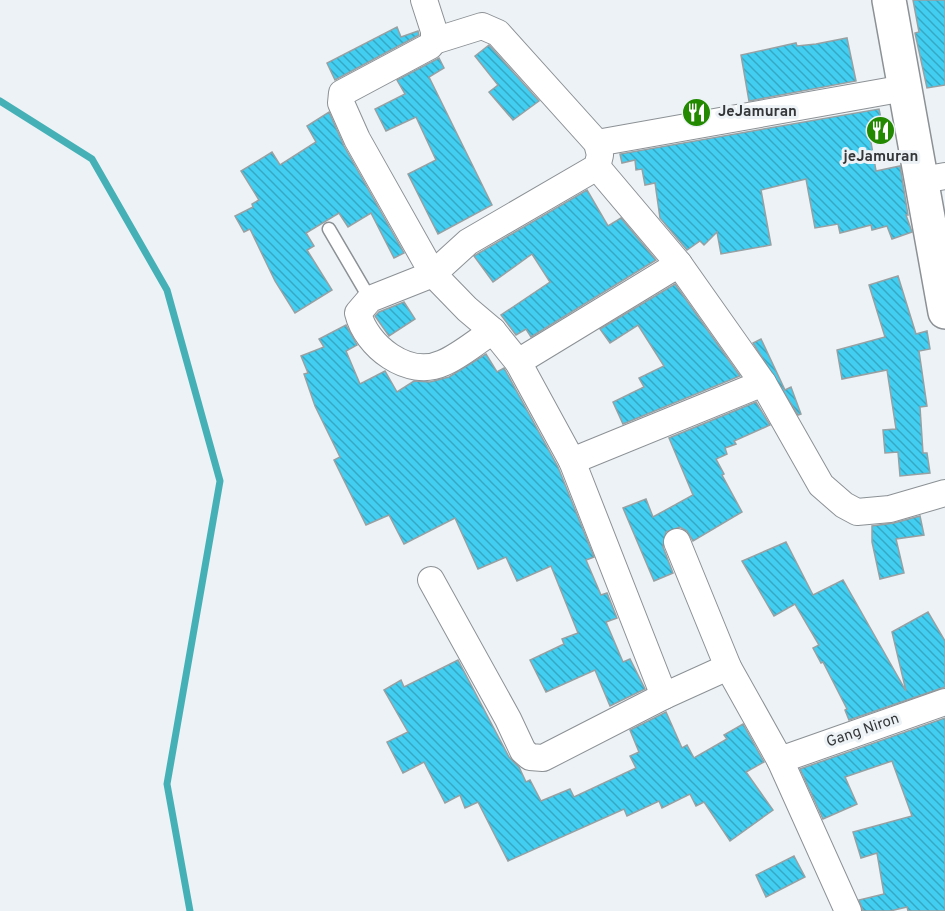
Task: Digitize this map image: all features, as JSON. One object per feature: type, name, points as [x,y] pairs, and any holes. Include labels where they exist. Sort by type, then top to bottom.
[{"type":"main road","points":[[889,0],[905,88],[933,178],[945,312]]},
{"type":"street","points":[[424,0],[434,31],[434,41]]},
{"type":"street","points":[[664,696],[572,461],[518,362],[493,331],[433,274],[357,139],[341,103],[342,93],[348,87],[430,46],[434,41],[482,26],[498,33],[597,155],[679,264],[763,383],[821,485],[844,505],[858,512],[890,509],[945,493]]},
{"type":"street","points":[[493,331],[442,364],[419,368],[386,355],[360,323],[358,313],[370,298],[433,274],[468,242],[597,155],[905,88]]},
{"type":"street","points":[[518,362],[679,264]]},
{"type":"street","points":[[572,461],[763,383]]},
{"type":"street","points":[[677,542],[728,667],[780,760],[848,911]]},
{"type":"street","points":[[431,580],[508,719],[523,751],[530,757],[543,758],[664,696],[728,667]]},
{"type":"street","name":"Gang Niron","points":[[780,760],[945,702]]},
{"type":"lane","points":[[329,229],[370,298]]},
{"type":"building","points":[[913,0],[945,0],[945,85],[927,88],[915,33],[919,32]]},
{"type":"building","points":[[397,27],[401,37],[418,31],[419,35],[335,80],[327,63]]},
{"type":"building","points":[[847,38],[856,81],[749,101],[741,55],[796,43],[797,46]]},
{"type":"building","points":[[489,45],[539,101],[513,120],[489,92],[498,85],[475,56]]},
{"type":"building","points":[[439,58],[444,68],[429,77],[492,205],[438,234],[408,174],[436,160],[416,117],[386,131],[375,109],[405,94],[397,80]]},
{"type":"building","points":[[879,109],[883,128],[869,131],[876,171],[900,166],[908,215],[906,215],[912,232],[892,239],[887,226],[872,230],[871,225],[840,233],[838,224],[815,228],[806,179],[761,190],[771,245],[721,254],[717,232],[704,245],[700,241],[687,250],[660,218],[655,183],[645,185],[642,169],[636,170],[635,160],[622,163],[620,154]]},
{"type":"building","points":[[329,112],[344,146],[404,253],[394,258],[371,213],[348,227],[339,213],[306,233],[314,246],[307,250],[332,290],[295,313],[275,281],[250,229],[244,232],[235,216],[253,207],[252,204],[259,200],[241,171],[272,152],[280,165],[316,142],[307,126]]},
{"type":"building","points":[[587,190],[608,226],[621,218],[656,260],[531,337],[526,329],[516,335],[501,315],[550,282],[532,254],[493,282],[474,256]]},
{"type":"building","points":[[898,276],[916,334],[927,331],[930,349],[919,351],[927,406],[920,407],[923,453],[927,453],[930,473],[900,476],[898,452],[885,453],[883,430],[896,429],[887,370],[842,379],[837,350],[885,337],[869,285]]},
{"type":"building","points":[[675,284],[740,376],[623,424],[613,402],[644,387],[639,378],[664,366],[638,325],[610,343],[600,329]]},
{"type":"building","points":[[404,302],[415,319],[389,336],[375,316],[379,312]]},
{"type":"building","points":[[346,325],[357,345],[346,351],[360,384],[385,371],[397,392],[414,381],[430,382],[449,377],[486,354],[497,372],[504,368],[558,467],[594,557],[586,560],[601,595],[607,593],[617,618],[606,622],[623,662],[630,659],[645,689],[610,706],[595,670],[546,692],[530,660],[564,644],[562,639],[578,633],[551,566],[517,581],[506,557],[478,569],[455,518],[404,544],[389,515],[366,525],[334,460],[340,457],[315,406],[304,374],[308,373],[301,356],[324,347],[319,339]]},
{"type":"building","points":[[761,339],[785,390],[791,387],[801,414],[798,415],[753,343]]},
{"type":"building","points":[[756,402],[770,425],[734,441],[736,444],[725,448],[727,454],[716,459],[742,512],[693,541],[687,531],[680,527],[666,532],[663,547],[673,573],[654,581],[623,508],[646,499],[653,517],[693,495],[669,438]]},
{"type":"building","points":[[920,516],[924,535],[896,539],[904,573],[880,579],[872,542],[872,526]]},
{"type":"building","points":[[786,542],[813,595],[843,580],[906,691],[892,632],[928,612],[945,641],[945,687],[849,720],[845,710],[847,709],[823,662],[821,663],[813,648],[819,645],[795,604],[774,616],[742,561]]},
{"type":"building","points":[[458,660],[509,757],[519,767],[526,782],[530,780],[541,801],[570,789],[574,797],[636,768],[630,756],[639,752],[630,730],[666,712],[682,748],[687,745],[694,758],[727,739],[724,735],[743,724],[764,762],[746,772],[773,810],[730,841],[704,802],[696,806],[690,794],[662,808],[659,801],[627,816],[624,809],[508,861],[478,802],[465,808],[460,795],[445,803],[424,762],[403,773],[387,742],[408,732],[384,690],[401,680],[404,687]]},
{"type":"building","points":[[945,718],[945,911],[908,911],[907,907],[890,911],[863,911],[859,900],[884,894],[877,853],[861,858],[853,832],[912,816],[892,761],[845,777],[857,804],[823,819],[800,769]]},
{"type":"building","points":[[794,856],[805,877],[766,897],[756,875]]},
{"type":"waterway","points":[[0,101],[92,159],[167,290],[220,481],[167,784],[190,911]]},
{"type":"place","name":"JeJamuran","points":[[697,112]]},
{"type":"place","name":"jeJamuran","points":[[881,130]]}]
